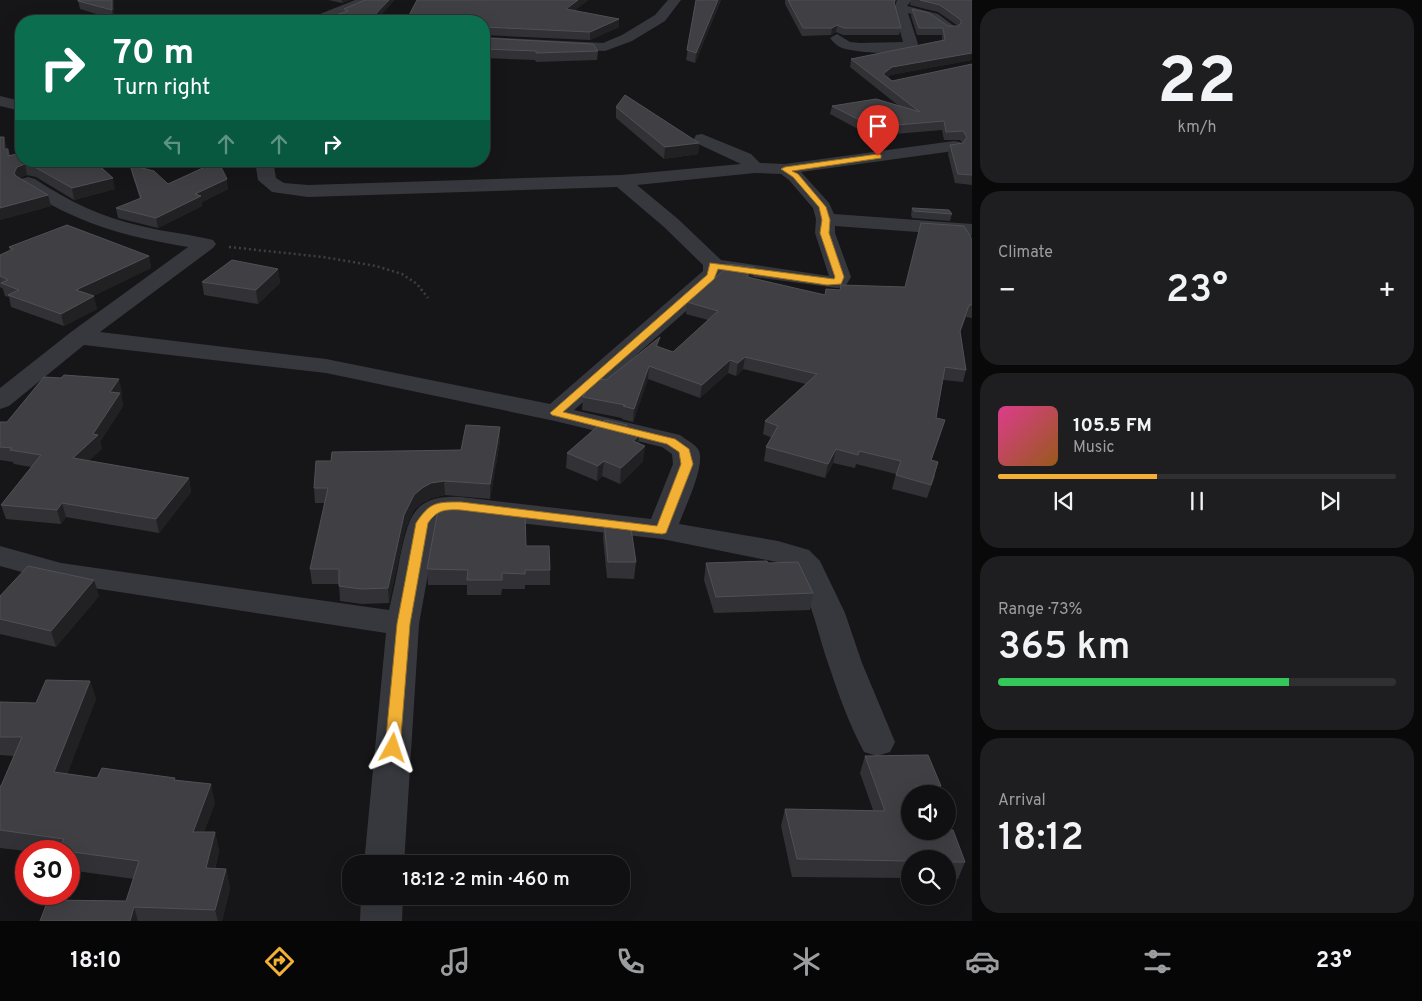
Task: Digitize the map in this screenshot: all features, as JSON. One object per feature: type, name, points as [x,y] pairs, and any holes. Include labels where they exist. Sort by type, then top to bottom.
[{"type":"street","points":[[330,15],[366,0]]},
{"type":"street","points":[[490,41],[605,47],[626,38],[660,18],[674,0]]},
{"type":"street","points":[[902,2],[936,16],[951,29]]},
{"type":"street","points":[[837,38],[848,46],[898,48],[908,46],[911,44],[902,2]]},
{"type":"street","points":[[0,101],[15,105]]},
{"type":"street","points":[[702,140],[745,158],[755,168]]},
{"type":"street","points":[[265,167],[267,180],[279,188],[308,191],[621,181],[710,171],[755,168],[785,169],[954,146]]},
{"type":"street","points":[[621,181],[671,223],[713,265],[760,274],[837,282],[840,277],[824,233],[826,220],[822,207],[795,176],[785,169]]},
{"type":"street","points":[[28,184],[71,209],[127,229],[162,238],[206,244]]},
{"type":"street","points":[[826,220],[972,230]]},
{"type":"street","points":[[0,401],[78,337],[206,244]]},
{"type":"street","points":[[556,413],[711,277],[714,271],[713,265]]},
{"type":"street","points":[[78,337],[326,366],[556,413],[671,441],[685,451],[687,464],[662,530]]},
{"type":"street","points":[[385,855],[403,624],[422,523],[430,512],[440,505],[662,530],[778,550],[798,557],[809,568],[829,612],[845,663],[877,742]]},
{"type":"street","points":[[0,556],[61,573],[403,624]]},
{"type":"street","points":[[381,921],[382,905]]},
{"type":"path","points":[[206,244],[323,257],[376,266],[402,274],[417,284],[428,298]]},
{"type":"building","points":[[112,0],[112,10],[78,1]]},
{"type":"building","points":[[365,0],[389,0],[375,15],[336,15],[348,11],[344,9]]},
{"type":"building","points":[[417,0],[578,0],[566,9],[619,19],[590,32],[490,27],[490,15],[409,15]]},
{"type":"building","points":[[696,0],[718,0],[696,53],[687,50]]},
{"type":"building","points":[[788,0],[895,0],[901,28],[844,28],[837,25],[832,28],[803,28]]},
{"type":"building","points":[[920,0],[972,0],[972,53],[892,67],[883,74],[892,81],[972,64],[972,175],[958,174],[950,145],[963,143],[967,137],[963,131],[946,132],[944,121],[873,127],[832,106],[876,99],[920,112],[851,59],[945,40],[943,28],[919,28],[912,9],[929,13],[948,26],[958,26],[961,23],[961,20],[940,5]]},
{"type":"building","points":[[490,38],[593,44],[598,51],[536,53],[536,51],[490,49]]},
{"type":"building","points":[[625,95],[699,143],[665,147],[616,107]]},
{"type":"building","points":[[0,137],[4,137],[4,149],[8,149],[8,156],[15,154],[15,167],[17,167],[14,173],[16,176],[48,195],[0,208]]},
{"type":"building","points":[[35,167],[101,167],[113,178],[72,188]]},
{"type":"building","points":[[131,167],[154,171],[168,184],[205,167],[221,167],[227,179],[195,194],[201,196],[156,218],[116,208],[141,198]]},
{"type":"building","points":[[912,208],[949,210],[952,214],[914,211]]},
{"type":"building","points":[[921,223],[964,226],[972,239],[972,305],[969,305],[960,331],[966,370],[945,367],[936,418],[945,420],[931,460],[938,462],[931,485],[896,475],[901,461],[859,451],[858,455],[836,449],[828,464],[766,447],[778,426],[765,421],[817,374],[745,357],[738,363],[730,360],[702,385],[649,366],[634,409],[623,406],[625,405],[583,397],[586,390],[599,379],[606,380],[660,337],[656,346],[673,352],[718,311],[687,302],[722,272],[727,264],[754,267],[747,277],[825,295],[826,289],[840,290],[841,285],[905,287]]},
{"type":"building","points":[[67,225],[149,256],[76,290],[94,296],[61,314],[8,295],[19,290],[1,283],[8,280],[0,276],[0,255],[13,249],[9,247]]},
{"type":"building","points":[[232,260],[278,269],[256,290],[202,282]]},
{"type":"building","points":[[64,375],[119,379],[110,392],[120,393],[93,434],[98,435],[73,458],[189,478],[156,519],[62,503],[57,510],[1,505],[41,455],[0,447],[0,422],[7,422],[44,377],[61,378]]},
{"type":"building","points":[[605,420],[627,425],[625,431],[639,436],[633,441],[645,446],[621,468],[604,461],[598,466],[567,453]]},
{"type":"building","points":[[466,425],[500,427],[490,484],[444,481],[431,483],[414,495],[404,515],[388,588],[361,589],[339,586],[339,569],[310,569],[328,488],[314,488],[316,461],[331,461],[332,452],[461,450]]},
{"type":"building","points":[[447,502],[487,506],[486,508],[525,510],[526,546],[549,546],[550,570],[525,570],[525,574],[502,573],[502,580],[467,580],[468,570],[427,569],[438,510]]},
{"type":"building","points":[[604,522],[630,522],[636,562],[608,562]]},
{"type":"building","points":[[767,561],[768,563],[798,562],[813,593],[716,597],[706,563]]},
{"type":"building","points":[[28,566],[94,580],[51,631],[0,619],[0,596]]},
{"type":"building","points":[[46,680],[90,681],[54,772],[97,778],[102,768],[211,784],[193,832],[215,832],[206,868],[226,869],[215,910],[134,907],[130,921],[40,921],[46,905],[80,905],[80,900],[126,901],[139,861],[80,853],[80,840],[63,840],[0,830],[0,786],[22,737],[0,737],[0,702],[36,703]]},
{"type":"building","points":[[928,755],[941,785],[901,785],[901,840],[956,840],[956,838],[965,862],[956,862],[956,850],[901,850],[901,861],[797,859],[785,809],[885,811],[865,756]]},
{"type":"route","points":[[393,748],[403,624],[422,523],[430,512],[440,505],[461,506],[662,530],[687,464],[685,451],[671,441],[556,413],[711,277],[714,271],[713,265],[760,274],[837,282],[840,277],[835,258],[824,233],[826,220],[822,207],[795,176],[785,169],[878,156]]}]
